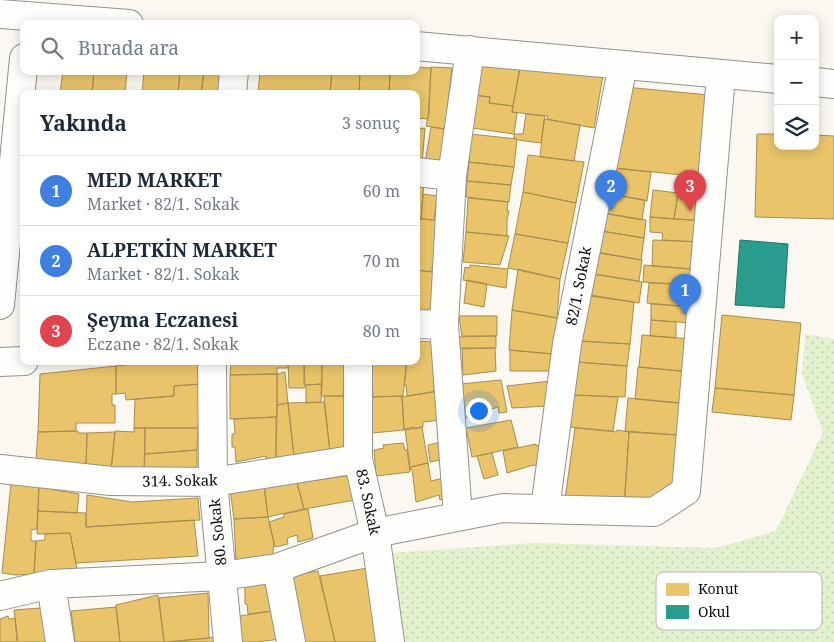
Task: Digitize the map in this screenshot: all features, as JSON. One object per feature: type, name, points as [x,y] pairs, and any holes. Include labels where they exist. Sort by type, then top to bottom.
[{"type":"street","points":[[0,14],[27,20]]},
{"type":"street","points":[[420,46],[774,79]]},
{"type":"street","points":[[458,516],[444,325],[452,176],[470,50]]},
{"type":"street","name":"82/1. Sokak","points":[[545,509],[567,344],[623,65]]},
{"type":"street","points":[[21,90],[22,75]]},
{"type":"street","points":[[232,90],[234,75]]},
{"type":"street","points":[[0,596],[51,584],[222,576],[277,568],[375,533],[503,508],[654,512],[686,491],[721,75]]},
{"type":"street","points":[[819,82],[834,84]]},
{"type":"street","points":[[0,306],[20,99]]},
{"type":"street","points":[[420,172],[452,176]]},
{"type":"street","points":[[420,324],[444,325]]},
{"type":"street","points":[[0,362],[20,360]]},
{"type":"street","name":"80. Sokak","points":[[212,365],[213,482],[228,642]]},
{"type":"street","name":"83. Sokak","points":[[358,365],[358,459],[375,533],[390,642]]},
{"type":"street","name":"314. Sokak","points":[[0,469],[111,482],[213,482],[358,459]]},
{"type":"street","points":[[277,568],[291,642]]},
{"type":"street","points":[[51,584],[60,642]]},
{"type":"green space","points":[[805,334],[834,339],[834,642],[402,642],[390,553],[534,543],[716,548],[776,531],[823,432],[802,374]]},
{"type":"building: Konut","points":[[474,63],[520,68],[513,106],[489,103],[490,97],[473,95]]},
{"type":"building: Konut","points":[[520,66],[603,75],[594,128],[547,119],[548,116],[512,112]]},
{"type":"building: Konut","points":[[420,67],[431,68],[428,119],[420,118],[420,90],[389,90],[390,75],[420,75]]},
{"type":"building: Konut","points":[[431,67],[452,68],[445,129],[426,126],[429,113]]},
{"type":"building: Konut","points":[[62,75],[94,75],[92,90],[60,90]]},
{"type":"building: Konut","points":[[94,75],[127,75],[125,90],[92,90]]},
{"type":"building: Konut","points":[[144,75],[180,75],[178,90],[142,90]]},
{"type":"building: Konut","points":[[180,75],[203,75],[202,90],[178,90]]},
{"type":"building: Konut","points":[[203,75],[229,75],[228,90],[202,90]]},
{"type":"building: Konut","points":[[260,75],[332,75],[330,90],[258,90]]},
{"type":"building: Konut","points":[[332,75],[360,75],[359,90],[330,90]]},
{"type":"building: Konut","points":[[360,75],[390,75],[389,90],[359,90]]},
{"type":"building: Konut","points":[[625,87],[719,96],[710,178],[616,168]]},
{"type":"building: Konut","points":[[473,95],[490,97],[489,103],[513,106],[512,112],[517,113],[514,134],[472,128]]},
{"type":"building: Konut","points":[[526,114],[545,116],[541,143],[514,138],[514,134],[523,134]]},
{"type":"building: Konut","points":[[544,119],[580,125],[574,161],[540,157]]},
{"type":"building: Konut","points":[[431,127],[451,130],[446,166],[425,163]]},
{"type":"building: Konut","points":[[425,128],[422,164],[420,164],[420,129]]},
{"type":"building: Konut","points":[[470,134],[517,139],[514,167],[469,162]]},
{"type":"building: Konut","points":[[757,134],[774,134],[774,150],[819,150],[819,135],[834,136],[834,219],[755,217]]},
{"type":"building: Konut","points":[[528,155],[584,162],[576,203],[523,192]]},
{"type":"building: Konut","points":[[469,162],[514,167],[511,185],[467,181]]},
{"type":"building: Konut","points":[[610,168],[651,172],[647,201],[606,193]]},
{"type":"building: Konut","points":[[680,175],[710,178],[701,196],[678,193]]},
{"type":"building: Konut","points":[[467,181],[511,185],[509,202],[466,197]]},
{"type":"building: Konut","points":[[420,182],[424,182],[420,219]]},
{"type":"building: Konut","points":[[653,190],[678,193],[674,219],[650,217]]},
{"type":"building: Konut","points":[[523,192],[576,203],[568,243],[515,234]]},
{"type":"building: Konut","points":[[606,193],[645,200],[642,220],[602,213]]},
{"type":"building: Konut","points":[[678,193],[701,196],[705,221],[674,219]]},
{"type":"building: Konut","points":[[423,194],[437,196],[434,220],[421,219]]},
{"type":"building: Konut","points":[[468,198],[508,202],[507,236],[466,232]]},
{"type":"building: Konut","points":[[598,212],[646,220],[644,238],[595,230]]},
{"type":"building: Konut","points":[[650,217],[706,221],[700,242],[662,240],[663,233],[650,232]]},
{"type":"building: Konut","points":[[420,219],[439,221],[435,267],[431,267],[431,272],[420,271]]},
{"type":"building: Konut","points":[[595,230],[644,238],[641,260],[592,252]]},
{"type":"building: Konut","points":[[466,232],[509,236],[500,265],[463,262]]},
{"type":"building: Konut","points":[[515,234],[568,243],[560,279],[508,268]]},
{"type":"building: Konut","points":[[653,240],[700,242],[702,270],[652,266]]},
{"type":"building: Konut","points":[[591,251],[642,260],[639,281],[587,273]]},
{"type":"building: Konut","points":[[470,265],[508,269],[506,288],[463,280],[465,267],[470,268]]},
{"type":"building: Konut","points":[[644,265],[694,269],[693,285],[643,282]]},
{"type":"building: Konut","points":[[518,269],[560,279],[557,318],[512,310]]},
{"type":"building: Konut","points":[[420,270],[434,272],[434,317],[420,315]]},
{"type":"building: Konut","points":[[587,273],[642,282],[639,303],[583,295]]},
{"type":"building: Konut","points":[[467,280],[487,284],[484,307],[464,303]]},
{"type":"building: Konut","points":[[649,283],[695,285],[692,307],[647,303]]},
{"type":"building: Konut","points":[[584,294],[634,302],[630,344],[579,341]]},
{"type":"building: Konut","points":[[651,304],[692,307],[692,323],[651,320]]},
{"type":"building: Konut","points":[[512,310],[558,318],[552,354],[509,350]]},
{"type":"building: Konut","points":[[722,315],[801,323],[794,395],[715,388]]},
{"type":"building: Konut","points":[[459,316],[497,316],[497,336],[462,336]]},
{"type":"building: Konut","points":[[651,320],[676,322],[676,338],[650,336]]},
{"type":"building: Konut","points":[[642,335],[692,339],[690,372],[639,367]]},
{"type":"building: Konut","points":[[496,336],[496,348],[457,349],[457,337]]},
{"type":"building: Konut","points":[[420,341],[434,342],[434,392],[407,396],[406,385],[404,385],[406,365],[420,365]]},
{"type":"building: Konut","points":[[579,341],[630,344],[627,366],[577,362]]},
{"type":"building: Konut","points":[[462,348],[495,348],[496,371],[463,375]]},
{"type":"building: Konut","points":[[510,350],[552,354],[551,371],[510,371]]},
{"type":"building: Konut","points":[[576,362],[627,366],[625,397],[574,395]]},
{"type":"building: Konut","points":[[200,365],[202,384],[174,386],[174,396],[126,400],[125,393],[116,394],[116,366]]},
{"type":"building: Konut","points":[[231,365],[288,365],[288,368],[277,368],[277,374],[230,375]]},
{"type":"building: Konut","points":[[288,365],[304,365],[305,388],[289,388]]},
{"type":"building: Konut","points":[[304,365],[322,365],[322,384],[304,385]]},
{"type":"building: Konut","points":[[322,365],[345,365],[343,396],[321,396]]},
{"type":"building: Konut","points":[[371,365],[407,365],[403,396],[373,397]]},
{"type":"building: Konut","points":[[116,366],[116,394],[112,394],[112,405],[115,405],[115,423],[76,423],[76,431],[38,432],[40,374]]},
{"type":"building: Konut","points":[[638,367],[692,372],[688,404],[635,399]]},
{"type":"building: Konut","points":[[285,372],[288,403],[277,405],[277,374]]},
{"type":"building: Konut","points":[[277,374],[277,417],[230,419],[230,375]]},
{"type":"building: Konut","points":[[501,380],[507,412],[499,413],[498,407],[488,410],[488,415],[465,418],[461,384]]},
{"type":"building: Konut","points":[[550,381],[548,406],[512,408],[507,386]]},
{"type":"building: Konut","points":[[200,384],[199,428],[134,428],[135,399],[174,396],[174,386]]},
{"type":"building: Konut","points":[[322,384],[321,402],[306,403],[306,385]]},
{"type":"building: Konut","points":[[715,388],[794,395],[791,420],[712,412]]},
{"type":"building: Konut","points":[[437,391],[442,420],[423,422],[423,427],[404,430],[402,397]]},
{"type":"building: Konut","points":[[574,395],[618,397],[613,431],[570,427]]},
{"type":"building: Konut","points":[[324,396],[347,396],[349,450],[330,452]]},
{"type":"building: Konut","points":[[402,396],[404,430],[372,433],[369,397]]},
{"type":"building: Konut","points":[[628,398],[682,403],[678,435],[625,431]]},
{"type":"building: Konut","points":[[324,402],[330,452],[294,456],[288,403]]},
{"type":"building: Konut","points":[[288,403],[294,456],[276,458],[277,405]]},
{"type":"building: Konut","points":[[276,417],[276,458],[266,459],[266,456],[236,462],[235,447],[232,447],[232,434],[235,434],[234,419]]},
{"type":"building: Konut","points":[[511,420],[518,447],[472,457],[466,428]]},
{"type":"building: Konut","points":[[414,427],[415,429],[422,427],[428,463],[410,467],[405,429]]},
{"type":"building: Konut","points":[[134,428],[145,428],[144,472],[111,471],[115,431],[134,432]]},
{"type":"building: Konut","points":[[145,428],[198,428],[197,450],[145,454]]},
{"type":"building: Konut","points":[[575,428],[629,432],[624,509],[564,506]]},
{"type":"building: Konut","points":[[78,431],[78,433],[87,433],[86,467],[36,459],[38,432]]},
{"type":"building: Konut","points":[[115,432],[111,470],[86,467],[87,433]]},
{"type":"building: Konut","points":[[629,432],[678,435],[674,493],[624,509]]},
{"type":"building: Konut","points":[[446,441],[448,458],[430,462],[428,445]]},
{"type":"building: Konut","points":[[403,443],[405,450],[407,450],[410,472],[376,476],[374,450],[384,448],[383,445]]},
{"type":"building: Konut","points":[[536,444],[536,446],[543,445],[541,467],[533,465],[507,473],[503,451]]},
{"type":"building: Konut","points":[[197,450],[197,471],[144,475],[145,454]]},
{"type":"building: Konut","points":[[492,453],[498,475],[484,479],[477,456]]},
{"type":"building: Konut","points":[[428,463],[431,481],[452,476],[453,495],[440,500],[439,495],[416,502],[412,469],[410,470],[410,467]]},
{"type":"building: Konut","points":[[352,475],[355,500],[304,509],[297,483]]},
{"type":"building: Konut","points":[[11,483],[39,483],[37,529],[31,530],[31,541],[36,541],[34,574],[16,575],[2,573]]},
{"type":"building: Konut","points":[[297,483],[304,509],[268,517],[264,486]]},
{"type":"building: Konut","points":[[264,486],[268,517],[234,519],[230,489]]},
{"type":"building: Konut","points":[[39,487],[79,494],[77,513],[38,511]]},
{"type":"building: Konut","points":[[87,495],[132,502],[198,498],[200,520],[86,527]]},
{"type":"building: Konut","points":[[308,509],[313,538],[298,542],[297,535],[287,538],[288,544],[275,547],[269,522],[284,517],[284,514]]},
{"type":"building: Konut","points":[[38,511],[86,513],[86,527],[194,520],[198,556],[76,563],[70,533],[37,534]]},
{"type":"building: Konut","points":[[268,517],[274,543],[272,560],[239,562],[236,560],[234,519]]},
{"type":"building: Konut","points":[[70,533],[77,569],[34,575],[36,541],[45,540],[45,534]]},
{"type":"building: Konut","points":[[368,568],[378,642],[335,642],[320,576]]},
{"type":"building: Konut","points":[[318,571],[335,642],[297,642],[284,576]]},
{"type":"building: Konut","points":[[271,582],[272,611],[248,614],[247,604],[245,604],[245,586]]},
{"type":"building: Konut","points":[[208,593],[209,638],[164,642],[159,598]]},
{"type":"building: Konut","points":[[158,595],[164,642],[120,642],[116,605]]},
{"type":"building: Konut","points":[[53,607],[57,642],[18,642],[14,610]]},
{"type":"building: Konut","points":[[116,607],[120,642],[75,642],[71,611]]},
{"type":"building: Konut","points":[[279,610],[281,639],[240,642],[240,616]]},
{"type":"building: Konut","points":[[8,616],[9,619],[15,618],[17,642],[0,642],[0,619]]},
{"type":"building: Konut","points":[[214,637],[215,642],[170,642],[209,638]]},
{"type":"building: Okul","points":[[740,240],[788,244],[784,308],[735,305]]},
{"type":"place","name":"ALPETKİN MARKET","points":[[611,211]]},
{"type":"place","name":"Şeyma Eczanesi","points":[[690,211]]},
{"type":"place","name":"MED MARKET","points":[[685,315]]}]
